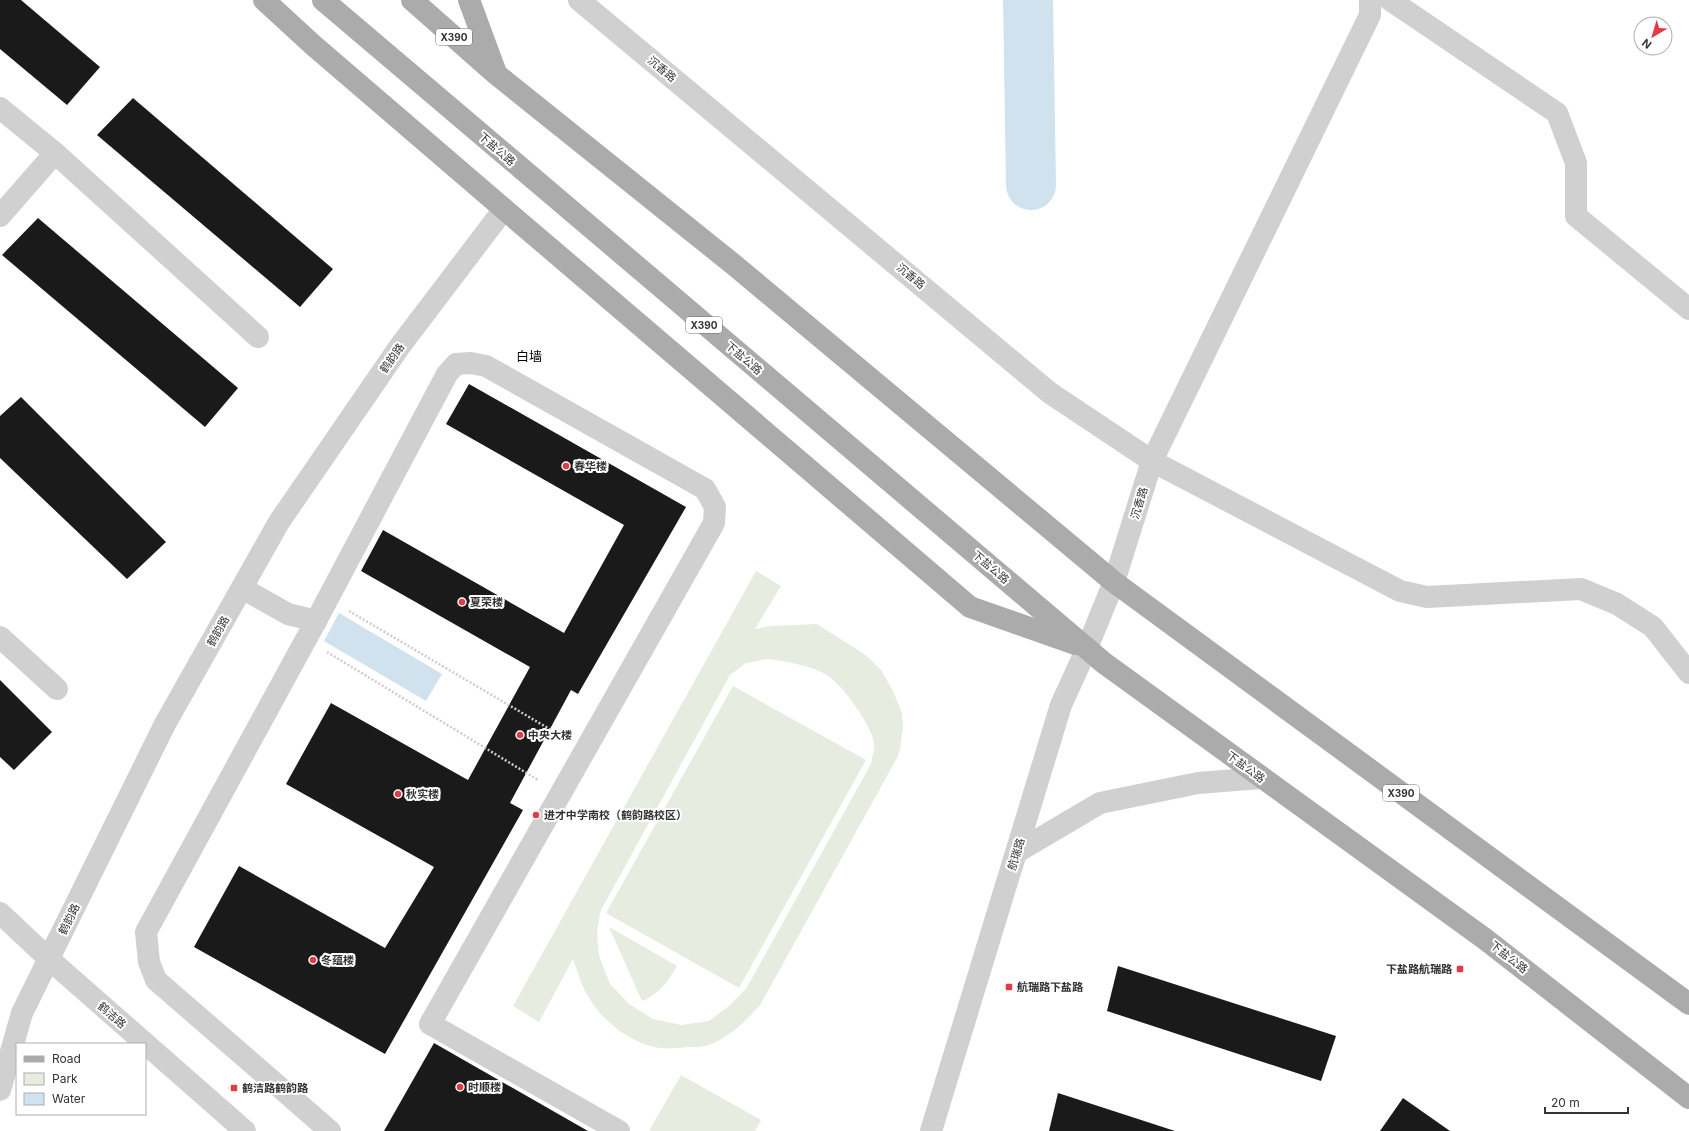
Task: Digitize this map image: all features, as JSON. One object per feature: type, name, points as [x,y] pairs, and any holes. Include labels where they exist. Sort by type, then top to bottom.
[{"type":"main road","points":[[264,0],[313,45],[970,607],[1087,648]]},
{"type":"main road","points":[[279,0],[313,45]]},
{"type":"main road","name":"下盐公路","points":[[323,0],[1104,663],[1485,939],[1689,1098]]},
{"type":"main road","name":"X390","points":[[412,0],[496,74],[733,264],[1114,582],[1689,1004]]},
{"type":"main road","points":[[470,0],[496,74]]},
{"type":"street","name":"沉香路","points":[[579,0],[1050,392],[1152,461],[1114,582]]},
{"type":"street","points":[[1370,0],[1370,14],[1152,461],[1400,591],[1427,597],[1581,589],[1617,604],[1653,627],[1689,673]]},
{"type":"street","points":[[1390,0],[1557,113],[1576,163],[1576,216],[1689,309]]},
{"type":"street","points":[[0,108],[55,153],[258,337]]},
{"type":"street","points":[[0,216],[55,153]]},
{"type":"street","name":"鹤韵路","points":[[0,1090],[22,1013],[165,724],[279,522],[395,352],[504,209]]},
{"type":"street","points":[[330,1131],[156,980],[148,962],[146,932],[316,621],[447,374],[456,364],[471,363],[486,366],[705,489],[715,506],[714,524],[430,1024],[620,1131]]},
{"type":"street","name":"航瑞路","points":[[931,1131],[1062,705],[1114,582]]},
{"type":"street","points":[[242,588],[288,614],[316,621]]},
{"type":"street","points":[[0,636],[57,689]]},
{"type":"street","points":[[1017,852],[1100,803],[1198,783],[1261,778]]},
{"type":"street","name":"鹤洁路","points":[[0,913],[49,959],[145,1043]]},
{"type":"street","name":"鹤洁路","points":[[146,1044],[245,1131]]},
{"type":"path","points":[[561,794],[318,647],[316,621],[344,608],[585,750]]},
{"type":"green space","points":[[756,571],[781,586],[755,629],[771,626],[817,624],[867,656],[881,670],[893,691],[902,713],[903,727],[900,750],[897,758],[760,1005],[736,1029],[713,1043],[699,1047],[659,1048],[638,1041],[628,1036],[610,1023],[595,1007],[586,993],[573,959],[539,1022],[513,1006]],"holes":[[[768,659],[799,664],[813,669],[827,675],[840,687],[848,696],[868,726],[874,743],[871,764],[746,989],[729,1006],[709,1021],[681,1025],[653,1019],[629,1004],[610,984],[599,956],[597,934],[600,912],[730,675],[746,663]]]},
{"type":"green space","points":[[733,686],[866,760],[739,988],[606,913]]},
{"type":"green space","points":[[609,927],[677,966],[658,991],[642,1001]]},
{"type":"green space","points":[[681,1075],[761,1120],[755,1131],[649,1131]]},
{"type":"water","points":[[339,613],[442,674],[426,701],[324,641]]},
{"type":"building","points":[[0,0],[21,0],[100,67],[67,105],[0,49]]},
{"type":"building","points":[[133,98],[333,269],[300,307],[97,135]]},
{"type":"building","points":[[38,218],[238,388],[205,427],[2,255]]},
{"type":"building","points":[[469,384],[686,507],[578,694],[571,690],[510,803],[523,810],[385,1054],[194,947],[239,866],[385,948],[434,867],[286,784],[331,703],[468,780],[530,667],[361,571],[383,530],[564,633],[624,525],[446,424]]},
{"type":"building","points":[[21,397],[166,542],[127,579],[0,458],[0,416]]},
{"type":"building","points":[[0,680],[52,732],[14,770],[0,757]]},
{"type":"building","points":[[1118,966],[1336,1036],[1321,1081],[1107,1011]]},
{"type":"building","name":"时顺楼","points":[[434,1043],[588,1131],[384,1131]]},
{"type":"building","points":[[1058,1093],[1175,1131],[1049,1131]]},
{"type":"building","points":[[1403,1098],[1450,1131],[1380,1131]]},
{"type":"waterway","points":[[1028,0],[1031,185]]},
{"type":"place","name":"春华楼","points":[[566,466]]},
{"type":"place","name":"夏荣楼","points":[[462,602]]},
{"type":"place","name":"中央大楼","points":[[520,735]]},
{"type":"place","name":"秋实楼","points":[[398,794]]},
{"type":"place","name":"进才中学南校（鹤韵路校区）","points":[[536,815]]},
{"type":"place","name":"冬蕴楼","points":[[313,960]]},
{"type":"place","name":"下盐路航瑞路","points":[[1460,969]]},
{"type":"place","name":"航瑞路下盐路","points":[[1009,987]]},
{"type":"place","name":"时顺楼","points":[[460,1087]]},
{"type":"place","name":"鹤洁路鹤韵路","points":[[234,1088]]},
{"type":"district","name":"白墙","points":[[529,356]]}]
